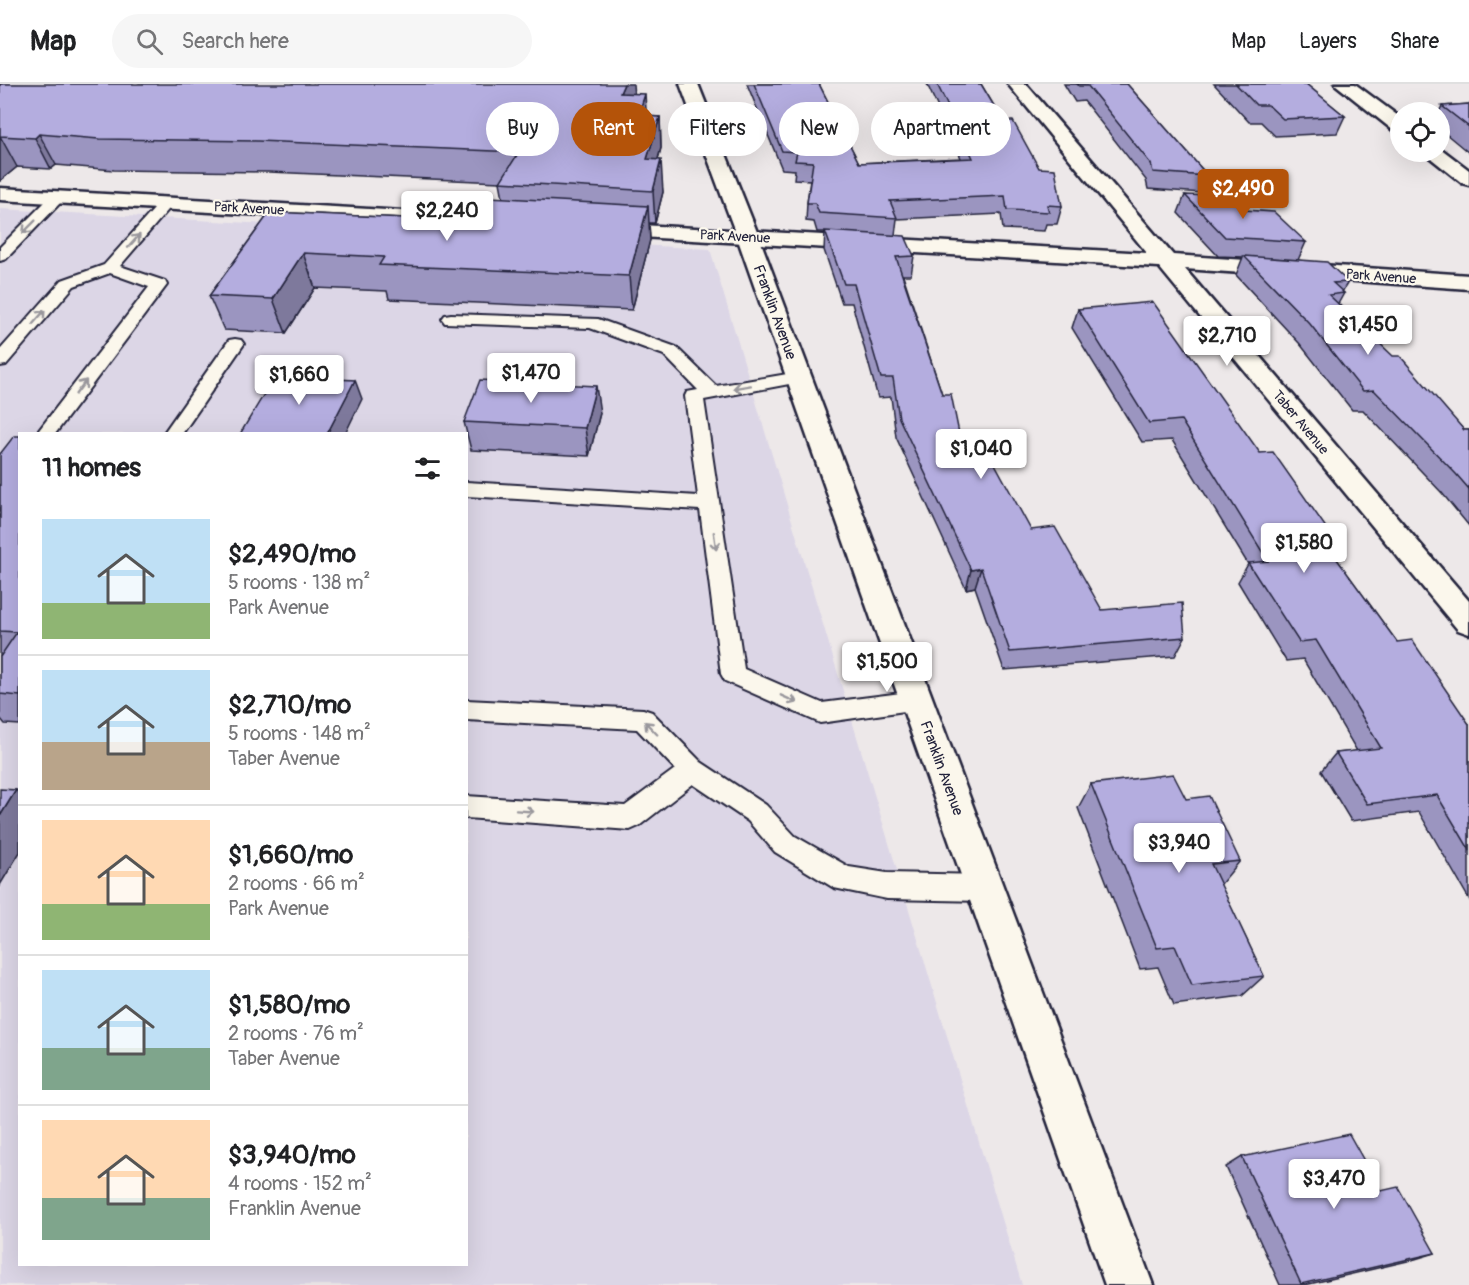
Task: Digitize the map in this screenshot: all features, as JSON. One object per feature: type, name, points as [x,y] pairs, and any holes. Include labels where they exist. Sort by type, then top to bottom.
[{"type":"street","name":"Franklin Avenue","points":[[689,84],[748,237],[1129,1285]]},
{"type":"street","name":"Taber Avenue","points":[[1017,84],[1469,622]]},
{"type":"street","points":[[1344,84],[1390,119]]},
{"type":"street","points":[[1446,162],[1469,179]]},
{"type":"street","name":"Park Avenue","points":[[0,194],[508,223]]},
{"type":"street","name":"Park Avenue","points":[[590,228],[1166,261],[1469,282]]},
{"type":"lane","points":[[0,256],[58,197]]},
{"type":"lane","points":[[0,361],[68,283],[110,268],[167,203]]},
{"type":"lane","points":[[47,432],[159,285],[110,268]]},
{"type":"lane","points":[[451,319],[592,323],[670,351],[712,393]]},
{"type":"lane","points":[[173,432],[235,344]]},
{"type":"lane","points":[[799,377],[694,396],[733,674],[820,712],[917,701]]},
{"type":"lane","points":[[468,489],[709,503]]},
{"type":"lane","points":[[468,710],[642,719],[692,770],[757,813],[785,844],[844,879],[887,886],[985,888]]},
{"type":"lane","points":[[468,807],[630,818],[692,770]]},
{"type":"shaded area","points":[[0,209],[710,249],[1022,1285],[0,1285]]},
{"type":"building","points":[[0,84],[624,84],[620,93],[645,94],[642,102],[571,102],[571,156],[648,156],[647,159],[661,160],[653,191],[500,182],[516,156],[559,156],[559,102],[486,102],[486,151],[258,141],[99,139],[39,134],[35,138],[0,136]]},
{"type":"building","points":[[754,84],[819,84],[828,102],[779,102],[779,144],[767,115],[767,102],[762,102]]},
{"type":"building","points":[[937,84],[981,84],[992,102],[946,102]]},
{"type":"building","points":[[1077,84],[1127,84],[1208,176],[1153,172],[1151,164],[1088,86]]},
{"type":"building","points":[[1236,84],[1306,84],[1345,116],[1283,119],[1268,105],[1256,105]]},
{"type":"building","points":[[1469,104],[1469,127],[1450,112],[1450,105]]},
{"type":"building","points":[[656,117],[660,117],[656,130]]},
{"type":"building","points":[[1011,121],[1013,121],[1039,168],[1055,169],[1062,206],[1047,205],[1049,212],[1007,210],[1005,196],[890,201],[897,218],[819,213],[815,203],[807,203],[813,162],[795,161],[796,156],[855,156],[859,163],[1011,156]]},
{"type":"building","points":[[1185,195],[1240,197],[1245,210],[1274,212],[1306,242],[1225,237]]},
{"type":"building","points":[[489,197],[648,206],[629,276],[379,265],[384,257],[303,253],[273,299],[209,296],[270,212],[474,221]]},
{"type":"building","points":[[825,231],[905,236],[914,256],[896,257],[942,394],[951,394],[961,443],[982,440],[1031,530],[1055,527],[1102,610],[1182,603],[1185,637],[1010,652],[981,568],[971,570],[899,418],[893,378],[881,378],[854,284],[844,284]]},
{"type":"building","points":[[1244,256],[1327,262],[1348,282],[1333,283],[1344,293],[1329,295],[1393,356],[1400,356],[1464,430],[1469,430],[1469,489],[1374,390],[1363,391],[1310,324]]},
{"type":"building","points":[[1153,302],[1260,453],[1273,452],[1334,539],[1323,540],[1397,642],[1412,640],[1469,724],[1469,849],[1437,795],[1367,804],[1336,753],[1381,748],[1316,640],[1299,642],[1248,563],[1268,561],[1181,420],[1149,423],[1078,309]]},
{"type":"building","points":[[275,376],[355,380],[328,432],[241,432]]},
{"type":"building","points":[[480,380],[596,386],[585,428],[464,422]]},
{"type":"building","points":[[14,436],[18,436],[18,696],[0,694],[0,657],[17,632],[0,631],[0,454]]},
{"type":"building","points":[[1173,774],[1186,799],[1209,796],[1240,861],[1211,864],[1264,976],[1192,985],[1175,946],[1157,948],[1091,784]]},
{"type":"building","points":[[0,789],[16,790],[0,816]]},
{"type":"building","points":[[1349,1134],[1381,1191],[1398,1187],[1435,1253],[1301,1284],[1242,1157]]}]
